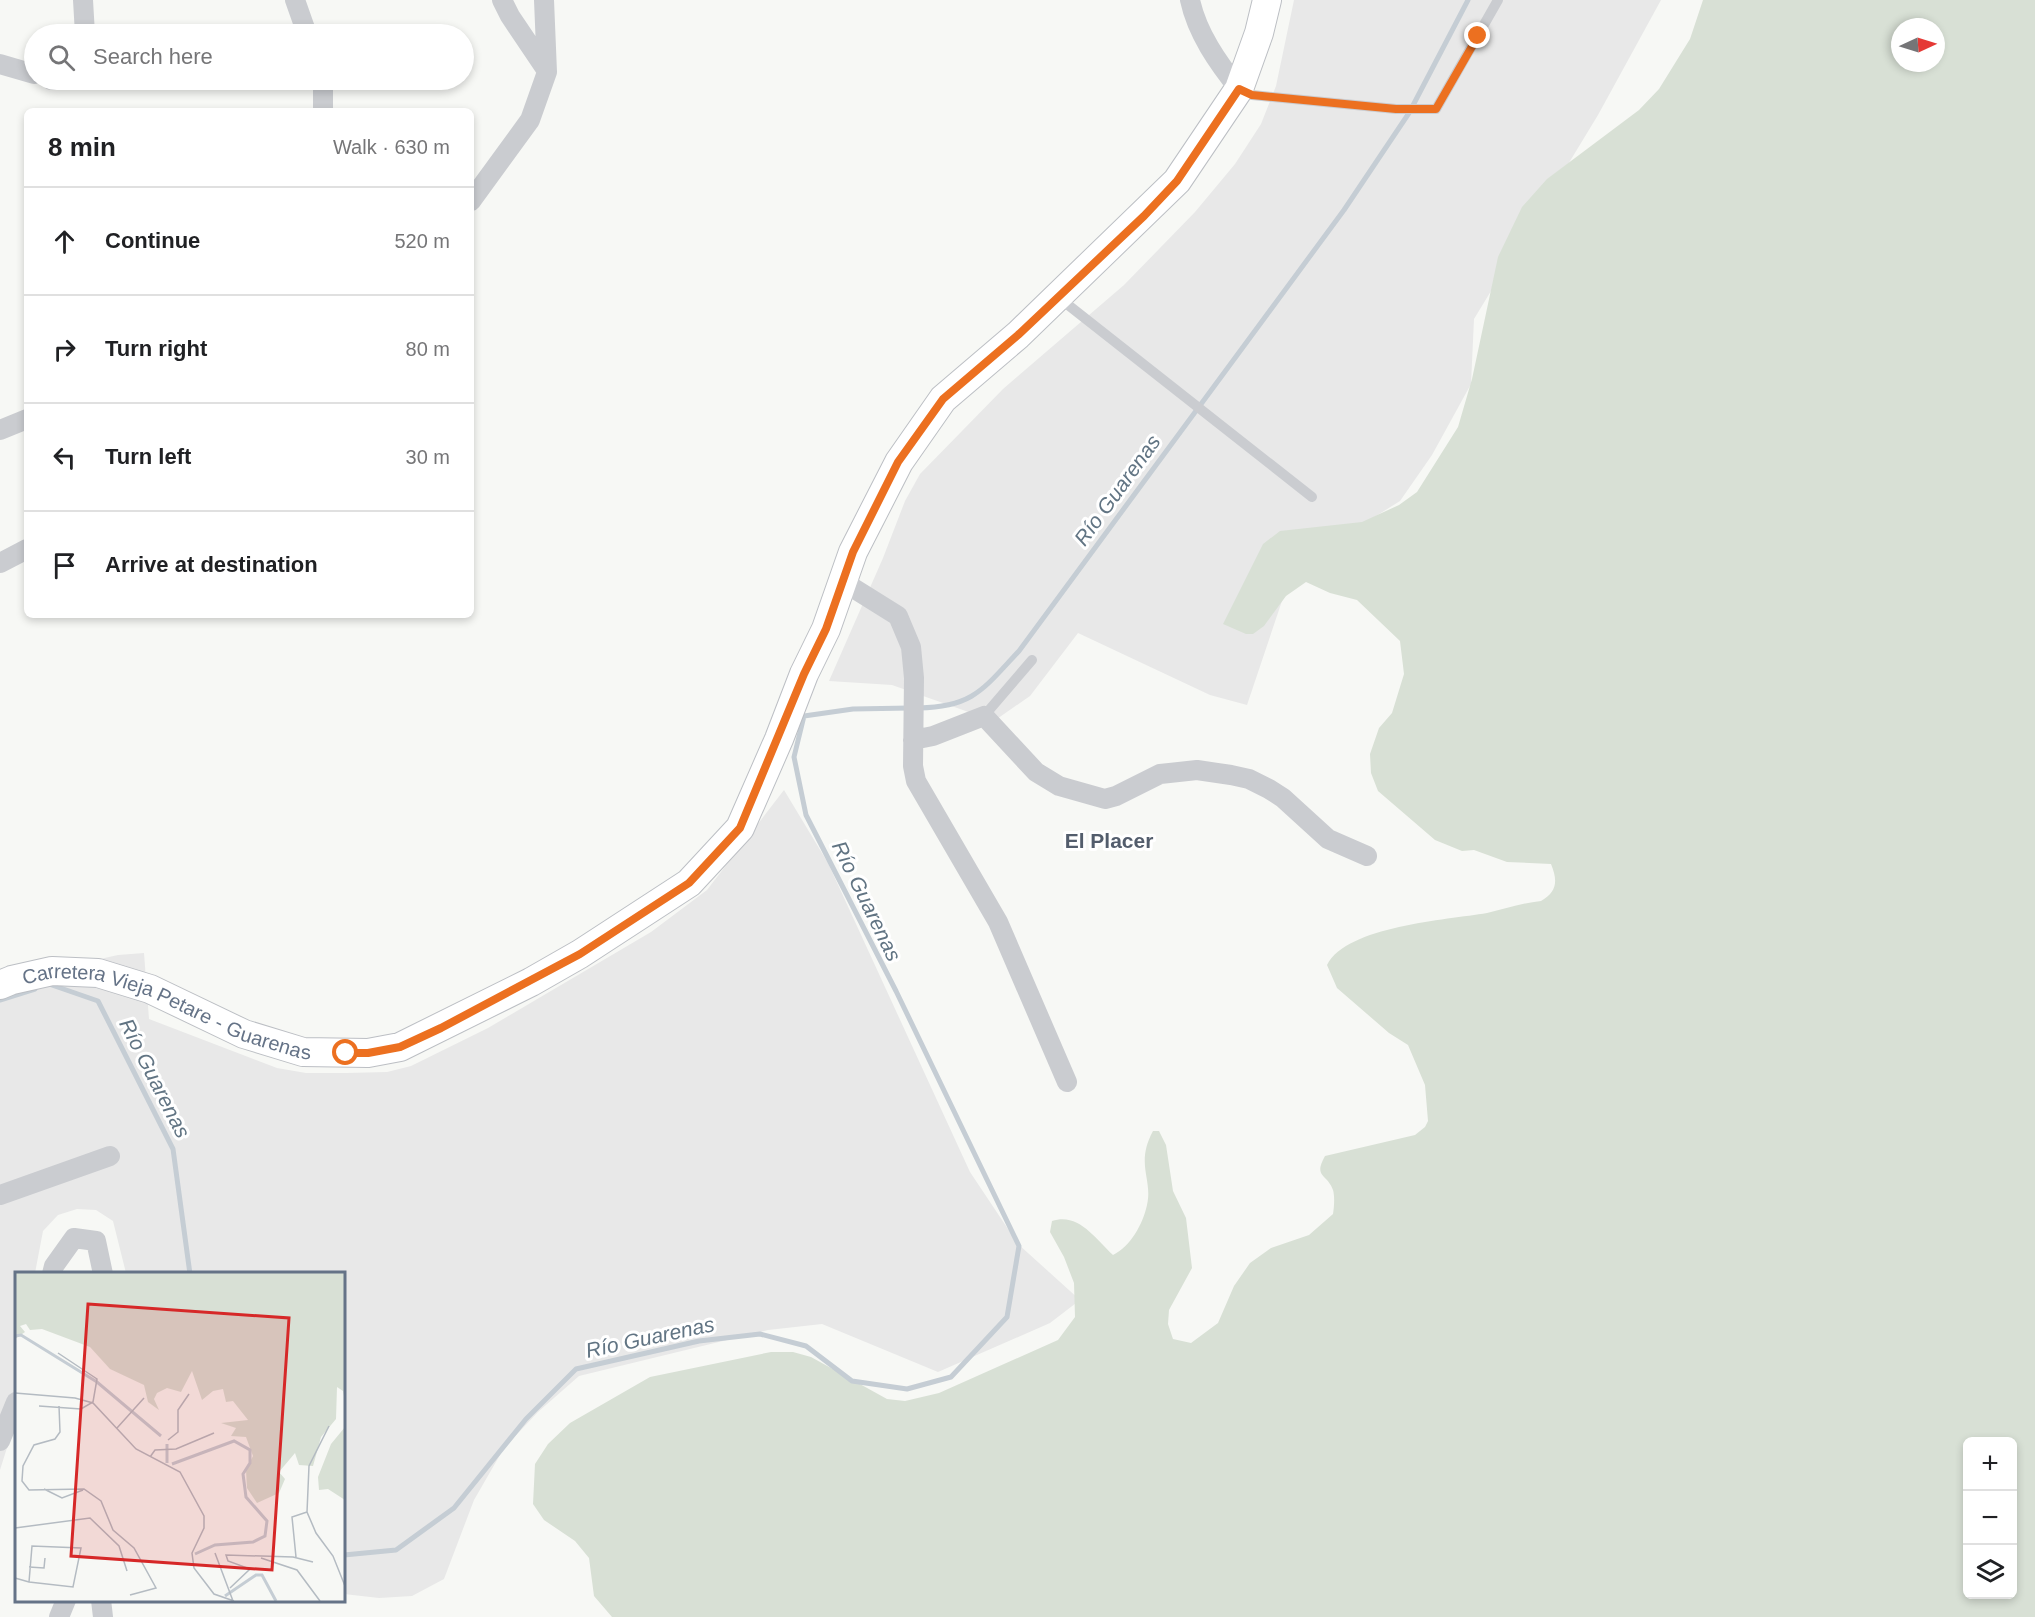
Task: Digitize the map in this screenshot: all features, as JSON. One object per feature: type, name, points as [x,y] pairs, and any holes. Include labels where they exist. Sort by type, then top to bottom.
[{"type":"main road","name":"Carretera Vieja Petare - Guarenas","points":[[0,985],[52,971],[98,973],[150,988],[244,1034],[303,1052],[368,1053],[400,1047],[441,1028],[580,954],[689,883],[740,828],[804,674],[826,629],[853,552],[898,462],[943,399],[1018,335],[1144,216],[1177,181],[1239,89],[1259,33],[1267,0]]},
{"type":"street","points":[[83,0],[84,24]]},
{"type":"street","points":[[295,0],[304,24]]},
{"type":"street","points":[[502,0],[510,16],[548,72]]},
{"type":"street","points":[[474,197],[530,120],[548,72],[544,0]]},
{"type":"street","points":[[1190,0],[1196,21],[1219,64],[1239,89]]},
{"type":"street","points":[[0,64],[24,71]]},
{"type":"street","points":[[323,90],[323,108]]},
{"type":"street","points":[[0,430],[24,420]]},
{"type":"street","points":[[0,563],[24,551]]},
{"type":"street","points":[[843,581],[898,615],[911,648],[914,678],[913,766],[916,781],[998,922],[1067,1082]]},
{"type":"street","points":[[913,734],[933,736],[984,716],[1036,772],[1059,786],[1105,799],[1168,772],[1197,770],[1249,779],[1283,798],[1328,839],[1367,856]]},
{"type":"street","points":[[0,1195],[110,1156]]},
{"type":"street","points":[[52,1272],[54,1266],[74,1238],[96,1241],[102,1272]]},
{"type":"street","points":[[0,1441],[15,1404]]},
{"type":"street","points":[[59,1617],[65,1602]]},
{"type":"street","points":[[101,1602],[103,1617]]},
{"type":"lane","points":[[1239,89],[1252,95],[1396,109],[1428,111],[1436,109],[1498,0]]},
{"type":"lane","points":[[1058,296],[1208,417],[1312,497]]},
{"type":"lane","points":[[984,716],[1032,660]]},
{"type":"shaded area","points":[[1294,0],[1661,0],[1598,115],[1474,319],[1471,384],[1432,455],[1400,501],[1360,526],[1284,595],[1247,705],[1210,695],[1078,633],[1030,696],[994,721],[892,685],[829,681],[883,558],[905,501],[920,474],[1003,389],[1124,285],[1195,212],[1235,164],[1261,124],[1276,86]]},
{"type":"shaded area","points":[[1703,0],[2035,0],[2035,1617],[612,1617],[594,1596],[589,1558],[575,1541],[544,1520],[533,1504],[535,1464],[548,1444],[570,1423],[650,1377],[771,1352],[793,1352],[811,1357],[887,1399],[905,1401],[939,1393],[1058,1340],[1075,1317],[1074,1283],[1064,1257],[1050,1232],[1052,1221],[1061,1219],[1078,1223],[1093,1234],[1113,1255],[1125,1246],[1139,1227],[1147,1205],[1145,1153],[1153,1131],[1159,1131],[1166,1145],[1173,1191],[1186,1218],[1192,1268],[1169,1310],[1168,1324],[1173,1339],[1191,1343],[1218,1323],[1234,1286],[1250,1263],[1271,1248],[1309,1235],[1333,1214],[1333,1190],[1322,1175],[1320,1168],[1325,1156],[1415,1135],[1425,1127],[1428,1121],[1425,1085],[1408,1045],[1389,1033],[1337,988],[1327,965],[1338,952],[1355,941],[1376,933],[1541,901],[1550,894],[1555,885],[1551,864],[1507,862],[1474,850],[1462,851],[1435,840],[1378,791],[1371,773],[1370,754],[1379,728],[1392,713],[1404,674],[1400,641],[1357,600],[1330,593],[1306,582],[1286,596],[1264,626],[1253,634],[1246,634],[1223,624],[1263,544],[1280,531],[1362,522],[1399,505],[1417,492],[1458,427],[1472,379],[1498,257],[1522,207],[1547,179],[1639,110],[1659,89],[1690,39]]},
{"type":"shaded area","points":[[784,790],[828,863],[970,1172],[1018,1244],[1080,1300],[1050,1323],[938,1372],[822,1324],[768,1330],[579,1376],[538,1412],[504,1448],[474,1500],[444,1579],[412,1596],[379,1598],[345,1594],[345,1272],[126,1272],[113,1221],[96,1210],[77,1209],[58,1215],[43,1231],[35,1272],[15,1272],[15,1422],[0,1470],[0,989],[69,966],[118,955],[144,953],[149,1019],[277,1068],[306,1073],[387,1072],[411,1066],[488,1028],[651,932],[707,890]]},
{"type":"waterway","name":"Río Guarenas","points":[[919,708],[938,707],[966,699],[986,685],[1019,651],[1344,210],[1409,113],[1468,0]]},
{"type":"waterway","name":"Río Guarenas","points":[[345,1555],[396,1550],[454,1508],[526,1419],[576,1369],[699,1341],[760,1334],[806,1346],[852,1381],[907,1389],[951,1377],[1007,1317],[1019,1246],[896,991],[806,815],[794,757],[804,716],[853,709],[910,708]]},
{"type":"waterway","name":"Río Guarenas","points":[[49,984],[98,1001],[173,1149],[190,1272]]},
{"type":"waterway","name":"Río Guarenas","points":[[0,1000],[35,989]]},
{"type":"district","name":"El Placer","points":[[1109,840]]},
{"type":"route","points":[[346,1053],[368,1053],[400,1047],[531,982],[580,954],[689,883],[740,828],[779,739],[804,674],[826,629],[853,552],[898,462],[943,399],[1018,335],[1144,216],[1177,181],[1239,89],[1252,95],[1428,111],[1436,109],[1478,36]]}]
